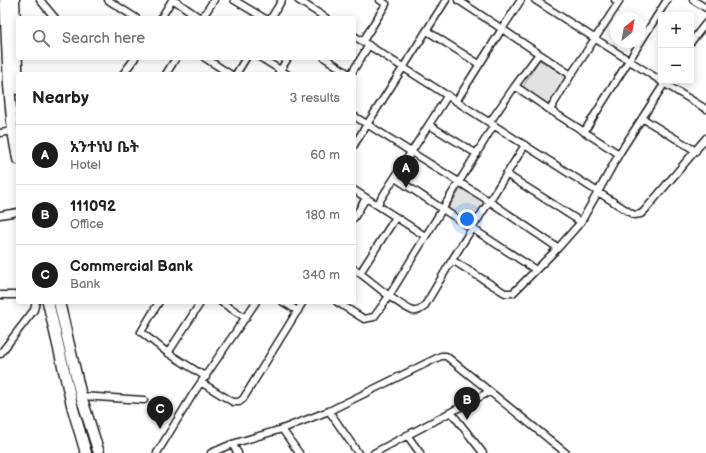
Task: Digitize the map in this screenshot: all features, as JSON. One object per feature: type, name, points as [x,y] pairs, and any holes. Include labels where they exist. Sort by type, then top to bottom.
[{"type":"main road","points":[[5,0],[8,85],[16,148]]},
{"type":"main road","points":[[14,0],[16,44]]},
{"type":"main road","points":[[17,60],[17,72]]},
{"type":"main road","points":[[48,304],[73,409],[86,453]]},
{"type":"main road","points":[[60,304],[81,396],[99,453]]},
{"type":"street","points":[[40,0],[54,16]]},
{"type":"street","points":[[108,0],[133,16]]},
{"type":"street","points":[[162,16],[173,0],[198,16]]},
{"type":"street","points":[[202,16],[214,0]]},
{"type":"street","points":[[234,0],[261,16]]},
{"type":"street","points":[[271,16],[282,0]]},
{"type":"street","points":[[298,0],[316,16]]},
{"type":"street","points":[[356,142],[446,0]]},
{"type":"street","points":[[458,0],[538,55],[571,75]]},
{"type":"street","points":[[457,100],[521,0]]},
{"type":"street","points":[[535,0],[658,79]]},
{"type":"street","points":[[584,132],[667,0]]},
{"type":"street","points":[[693,0],[706,8]]},
{"type":"street","points":[[363,41],[384,1]]},
{"type":"street","points":[[550,110],[618,1]]},
{"type":"street","points":[[694,38],[706,23]]},
{"type":"street","points":[[427,31],[479,64]]},
{"type":"street","points":[[356,37],[457,100],[628,213],[634,215],[641,214],[696,152],[706,138]]},
{"type":"street","points":[[351,72],[369,45]]},
{"type":"street","points":[[339,304],[364,319],[374,317],[389,296],[477,154],[492,123],[515,86],[538,55]]},
{"type":"street","points":[[124,72],[131,60]]},
{"type":"street","points":[[167,72],[175,60]]},
{"type":"street","points":[[208,60],[227,72]]},
{"type":"street","points":[[237,72],[245,60]]},
{"type":"street","points":[[264,60],[279,72],[287,60]]},
{"type":"street","points":[[328,60],[347,72]]},
{"type":"street","points":[[452,260],[505,293],[513,293],[558,248],[581,222],[619,154],[662,84]]},
{"type":"street","points":[[666,84],[706,109]]},
{"type":"street","points":[[515,86],[619,154]]},
{"type":"street","points":[[377,205],[448,95]]},
{"type":"street","points":[[356,117],[489,201],[558,248]]},
{"type":"street","points":[[642,118],[696,152]]},
{"type":"street","points":[[429,125],[477,154]]},
{"type":"street","points":[[0,133],[13,131]]},
{"type":"street","points":[[396,217],[357,271],[389,296],[414,311],[419,311],[424,307],[525,145]]},
{"type":"street","points":[[506,174],[581,222]]},
{"type":"street","points":[[395,178],[536,270]]},
{"type":"street","points":[[356,191],[425,236]]},
{"type":"street","points":[[356,215],[366,198]]},
{"type":"street","points":[[0,215],[16,212]]},
{"type":"street","points":[[0,295],[16,294]]},
{"type":"street","points":[[0,354],[34,310],[36,304]]},
{"type":"street","points":[[158,304],[141,332],[168,353],[206,377]]},
{"type":"street","points":[[168,353],[199,304]]},
{"type":"street","points":[[224,304],[246,318]]},
{"type":"street","points":[[157,453],[193,394],[202,384],[255,304]]},
{"type":"street","points":[[286,304],[298,311]]},
{"type":"street","points":[[202,384],[232,402],[239,402],[303,304]]},
{"type":"street","points":[[211,453],[232,444],[282,429],[329,412],[442,356],[451,358],[489,392],[566,453]]},
{"type":"street","points":[[374,453],[489,392]]},
{"type":"street","points":[[81,396],[144,400]]},
{"type":"street","points":[[329,412],[358,453]]},
{"type":"street","points":[[451,412],[483,453]]},
{"type":"street","points":[[282,429],[299,453]]},
{"type":"street","points":[[407,435],[420,453]]},
{"type":"street","points":[[232,444],[238,453]]},
{"type":"shaded area","points":[[539,60],[568,77],[549,106],[521,90]]},
{"type":"shaded area","points":[[462,187],[487,201],[472,226],[447,210]]},
{"type":"place","name":"አንተነህ ቤት","points":[[406,188]]},
{"type":"place","name":"111092","points":[[467,420]]},
{"type":"place","name":"Commercial Bank","points":[[160,429]]}]
